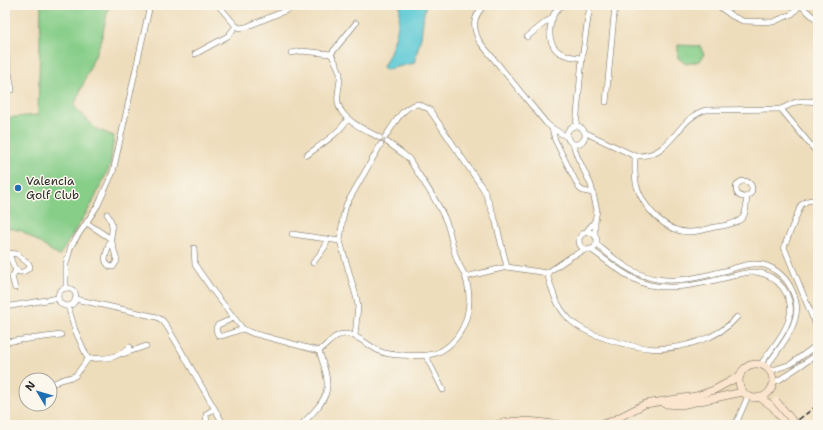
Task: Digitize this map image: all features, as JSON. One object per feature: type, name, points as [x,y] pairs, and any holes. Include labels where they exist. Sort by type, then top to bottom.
[{"type":"street","points":[[66,288],[66,264],[68,253],[73,241],[88,223],[113,172],[150,5]]},
{"type":"street","points":[[218,5],[236,26],[240,28],[246,27],[299,5]]},
{"type":"street","points":[[484,5],[479,11],[474,23],[478,41],[552,128],[567,137],[573,144],[593,192],[597,210],[595,221],[596,244],[627,268],[654,279],[673,281],[701,277],[752,264],[764,265],[773,269],[788,284],[796,302],[796,317],[791,328],[766,367]]},
{"type":"street","points":[[564,5],[558,8],[553,18],[550,27],[551,40],[554,47],[566,56],[582,58]]},
{"type":"street","points":[[576,126],[582,58],[590,5]]},
{"type":"street","points":[[606,102],[615,5]]},
{"type":"street","points":[[717,5],[732,16],[743,21],[773,22],[792,14],[800,5],[818,21]]},
{"type":"street","points":[[527,37],[553,18]]},
{"type":"street","points":[[331,54],[356,23]]},
{"type":"street","points":[[195,54],[228,36],[236,26]]},
{"type":"street","points":[[5,50],[12,90]]},
{"type":"street","points":[[291,52],[302,51],[331,54]]},
{"type":"street","points":[[319,351],[335,337],[346,334],[355,336],[383,353],[426,356],[435,354],[451,344],[459,334],[470,308],[465,277],[457,262],[446,221],[441,210],[409,160],[402,153],[348,119],[342,113],[337,102],[340,72],[331,54]]},
{"type":"street","points":[[576,126],[581,128],[584,132],[635,156],[644,157],[663,148],[690,118],[700,111],[781,109],[796,102],[818,102]]},
{"type":"street","points":[[355,336],[358,306],[340,241],[346,205],[383,140],[403,111],[409,106],[418,104],[429,109],[484,190],[495,219],[507,267]]},
{"type":"street","points":[[781,109],[818,154]]},
{"type":"street","points":[[306,155],[338,132],[348,119]]},
{"type":"street","points":[[558,131],[569,130],[576,126]]},
{"type":"street","points":[[552,128],[555,140],[580,190],[583,192],[593,192]]},
{"type":"street","points":[[567,137],[569,130]]},
{"type":"street","points":[[577,156],[584,132]]},
{"type":"street","points":[[573,144],[597,138]]},
{"type":"street","points":[[635,156],[637,185],[640,195],[655,216],[675,229],[691,232],[721,226],[739,220],[744,215],[747,196]]},
{"type":"street","points":[[818,199],[807,201],[801,205],[784,247],[818,332]]},
{"type":"street","points":[[88,223],[111,239],[116,261],[113,267],[110,267],[104,259],[111,239],[112,222],[107,214]]},
{"type":"street","points":[[572,256],[580,244],[580,236],[585,233],[595,221]]},
{"type":"street","points":[[585,233],[590,233],[595,236]]},
{"type":"street","points":[[292,234],[340,241]]},
{"type":"street","points":[[313,263],[325,247],[328,240]]},
{"type":"street","points":[[580,244],[641,283],[651,286],[684,287],[750,272],[764,273],[778,282],[787,295],[790,316],[766,367],[772,385],[774,403],[787,425]]},
{"type":"street","points":[[465,277],[507,267],[547,273],[572,256],[596,244]]},
{"type":"street","points":[[194,248],[195,265],[213,292],[243,329],[252,333],[319,351]]},
{"type":"street","points":[[7,253],[17,254],[30,265],[27,270],[16,270],[12,266],[7,253]]},
{"type":"street","points":[[15,288],[12,277],[16,270]]},
{"type":"street","points":[[547,273],[553,296],[570,320],[580,328],[600,337],[630,346],[662,349],[683,347],[721,332],[727,328],[737,316]]},
{"type":"street","points":[[66,288],[73,291],[75,299],[73,303],[68,306],[60,303],[58,298],[61,290],[66,288]]},
{"type":"street","points":[[5,307],[58,298]]},
{"type":"street","points":[[75,299],[157,317],[163,321],[214,409],[225,425]]},
{"type":"street","points":[[68,306],[75,330],[88,359]]},
{"type":"street","points":[[234,318],[218,325],[216,328],[219,336],[243,329]]},
{"type":"street","points":[[5,342],[61,334]]},
{"type":"street","points":[[598,425],[610,422],[645,404],[696,396],[714,390],[740,376],[746,367],[751,364],[766,367],[790,364],[818,344]]},
{"type":"street","points":[[120,355],[130,346]]},
{"type":"street","points":[[88,359],[106,359],[146,346]]},
{"type":"street","points":[[301,425],[322,402],[327,392],[325,371],[319,351]]},
{"type":"street","points":[[740,376],[740,387],[746,394],[754,398],[764,396],[772,385],[818,354]]},
{"type":"street","points":[[426,356],[443,390]]},
{"type":"street","points":[[58,381],[75,376],[88,359]]},
{"type":"street","points":[[659,402],[667,405],[681,405],[746,394]]},
{"type":"street","points":[[734,425],[738,419],[746,394]]},
{"type":"street","points":[[759,397],[774,403],[796,425]]},
{"type":"street","points":[[207,425],[206,414],[214,409]]},
{"type":"street","points":[[496,425],[504,422],[521,420],[563,425]]},
{"type":"green space","points":[[41,5],[109,5],[101,41],[74,106],[96,129],[114,136],[110,166],[92,204],[59,256],[22,231],[5,227],[5,118],[38,115]]},
{"type":"green space","points":[[678,45],[700,46],[704,55],[700,61],[686,64],[678,58]]},
{"type":"water","points":[[400,5],[426,5],[421,37],[414,63],[385,70],[383,66],[390,53],[395,37]]},
{"type":"railway","points":[[791,425],[818,405]]},
{"type":"place","name":"Valencia Golf Club","points":[[18,188]]}]
